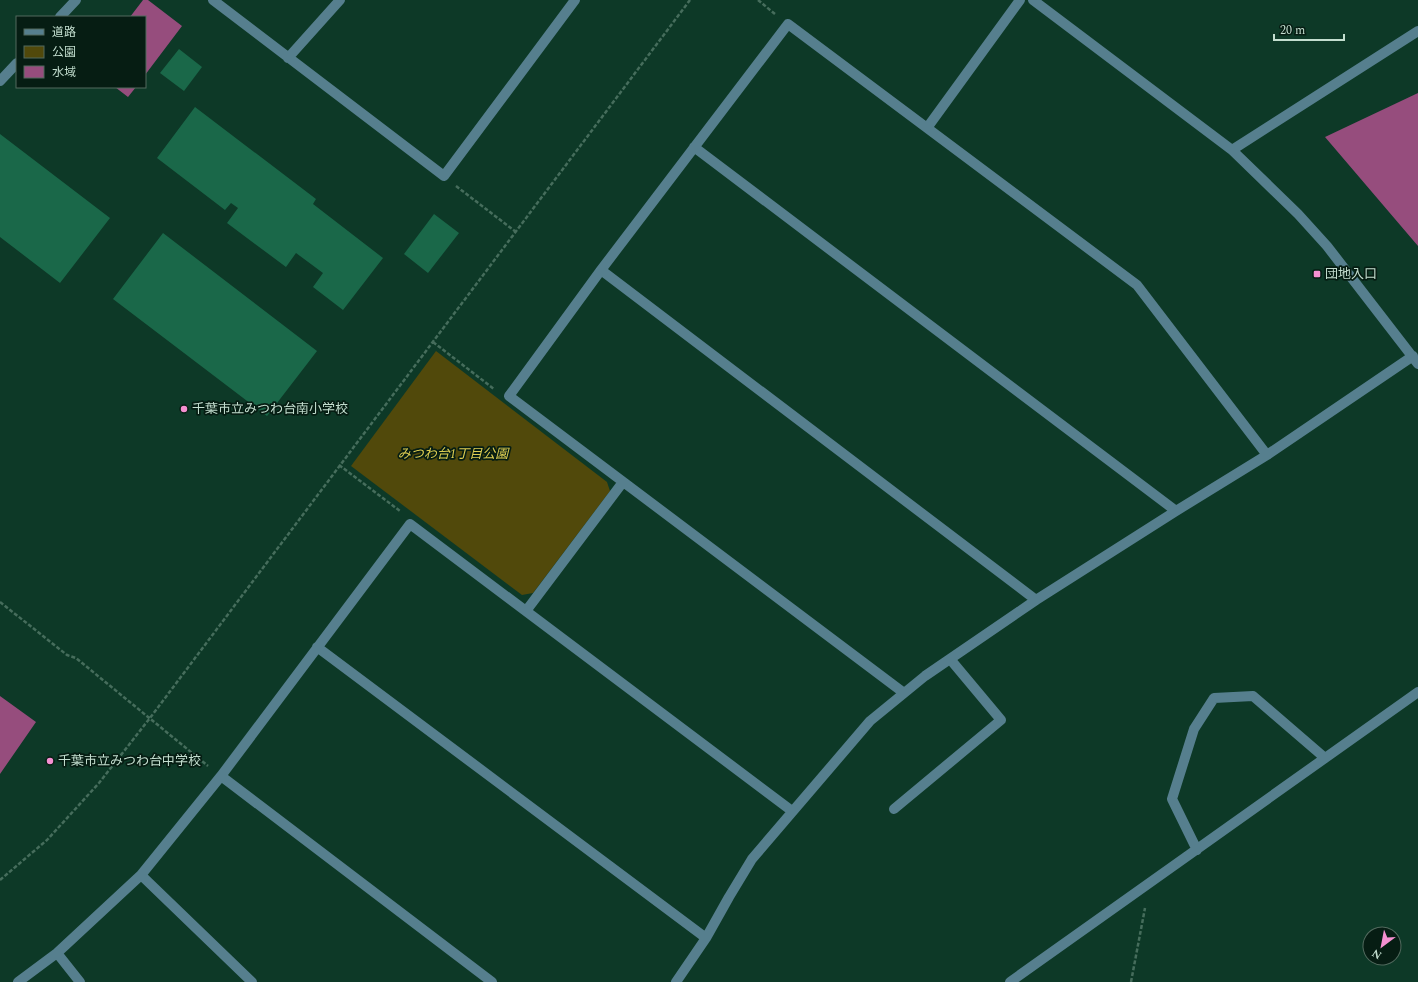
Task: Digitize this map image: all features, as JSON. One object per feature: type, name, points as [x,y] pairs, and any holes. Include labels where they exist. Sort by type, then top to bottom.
[{"type":"street","points":[[61,16],[76,0]]},
{"type":"street","points":[[213,0],[444,176],[574,0]]},
{"type":"street","points":[[288,58],[340,0]]},
{"type":"street","points":[[928,128],[1020,0]]},
{"type":"street","points":[[676,982],[706,938],[752,859],[870,721],[904,693],[950,659],[1036,600],[1415,360],[1328,246],[1298,214],[1232,150],[1033,0]]},
{"type":"street","points":[[904,693],[509,396],[601,270],[788,24],[1137,285],[1267,455]]},
{"type":"street","points":[[1232,150],[1418,31]]},
{"type":"street","points":[[0,81],[16,64]]},
{"type":"street","points":[[694,147],[1176,511]]},
{"type":"street","points":[[601,270],[1036,600]]},
{"type":"street","points":[[526,611],[623,482]]},
{"type":"street","points":[[18,982],[57,952],[141,875],[221,776],[410,524],[792,811]]},
{"type":"street","points":[[317,647],[706,938]]},
{"type":"street","points":[[894,809],[1001,720],[950,659]]},
{"type":"street","points":[[1010,982],[1418,692]]},
{"type":"street","points":[[1197,850],[1172,799],[1194,729],[1214,698],[1253,696],[1325,758]]},
{"type":"street","points":[[221,776],[492,982]]},
{"type":"street","points":[[141,875],[252,982]]},
{"type":"street","points":[[57,952],[80,982]]},
{"type":"path","points":[[0,880],[48,840],[99,783],[150,718],[690,0]]},
{"type":"path","points":[[758,0],[788,24]]},
{"type":"path","points":[[444,176],[516,232]]},
{"type":"path","points":[[433,342],[497,391],[509,396]]},
{"type":"path","points":[[339,465],[403,513],[410,524]]},
{"type":"path","points":[[0,602],[67,655],[76,658],[221,776]]},
{"type":"path","points":[[1131,982],[1150,883]]},
{"type":"green space","name":"みつわ台1丁目公園","points":[[436,351],[607,482],[610,491],[533,593],[522,595],[351,466]]},
{"type":"water","points":[[143,0],[148,0],[182,26],[146,74],[146,16],[131,16]]},
{"type":"water","points":[[116,88],[135,88],[128,97]]},
{"type":"water","points":[[1418,93],[1418,246],[1325,137]]},
{"type":"water","points":[[0,696],[36,722],[0,774]]},
{"type":"building","points":[[179,49],[202,67],[184,91],[160,73]]},
{"type":"building","points":[[195,107],[316,199],[313,204],[383,258],[343,310],[313,287],[323,273],[296,253],[286,267],[227,223],[238,208],[231,203],[225,210],[157,158]]},
{"type":"building","points":[[0,134],[110,218],[60,283],[0,237]]},
{"type":"building","points":[[434,214],[459,233],[428,273],[404,254]]},
{"type":"building","points":[[163,233],[317,351],[267,416],[113,299]]},
{"type":"place","name":"団地入口","points":[[1317,274]]},
{"type":"place","name":"千葉市立みつわ台南小学校","points":[[184,409]]},
{"type":"place","name":"千葉市立みつわ台中学校","points":[[50,761]]}]
